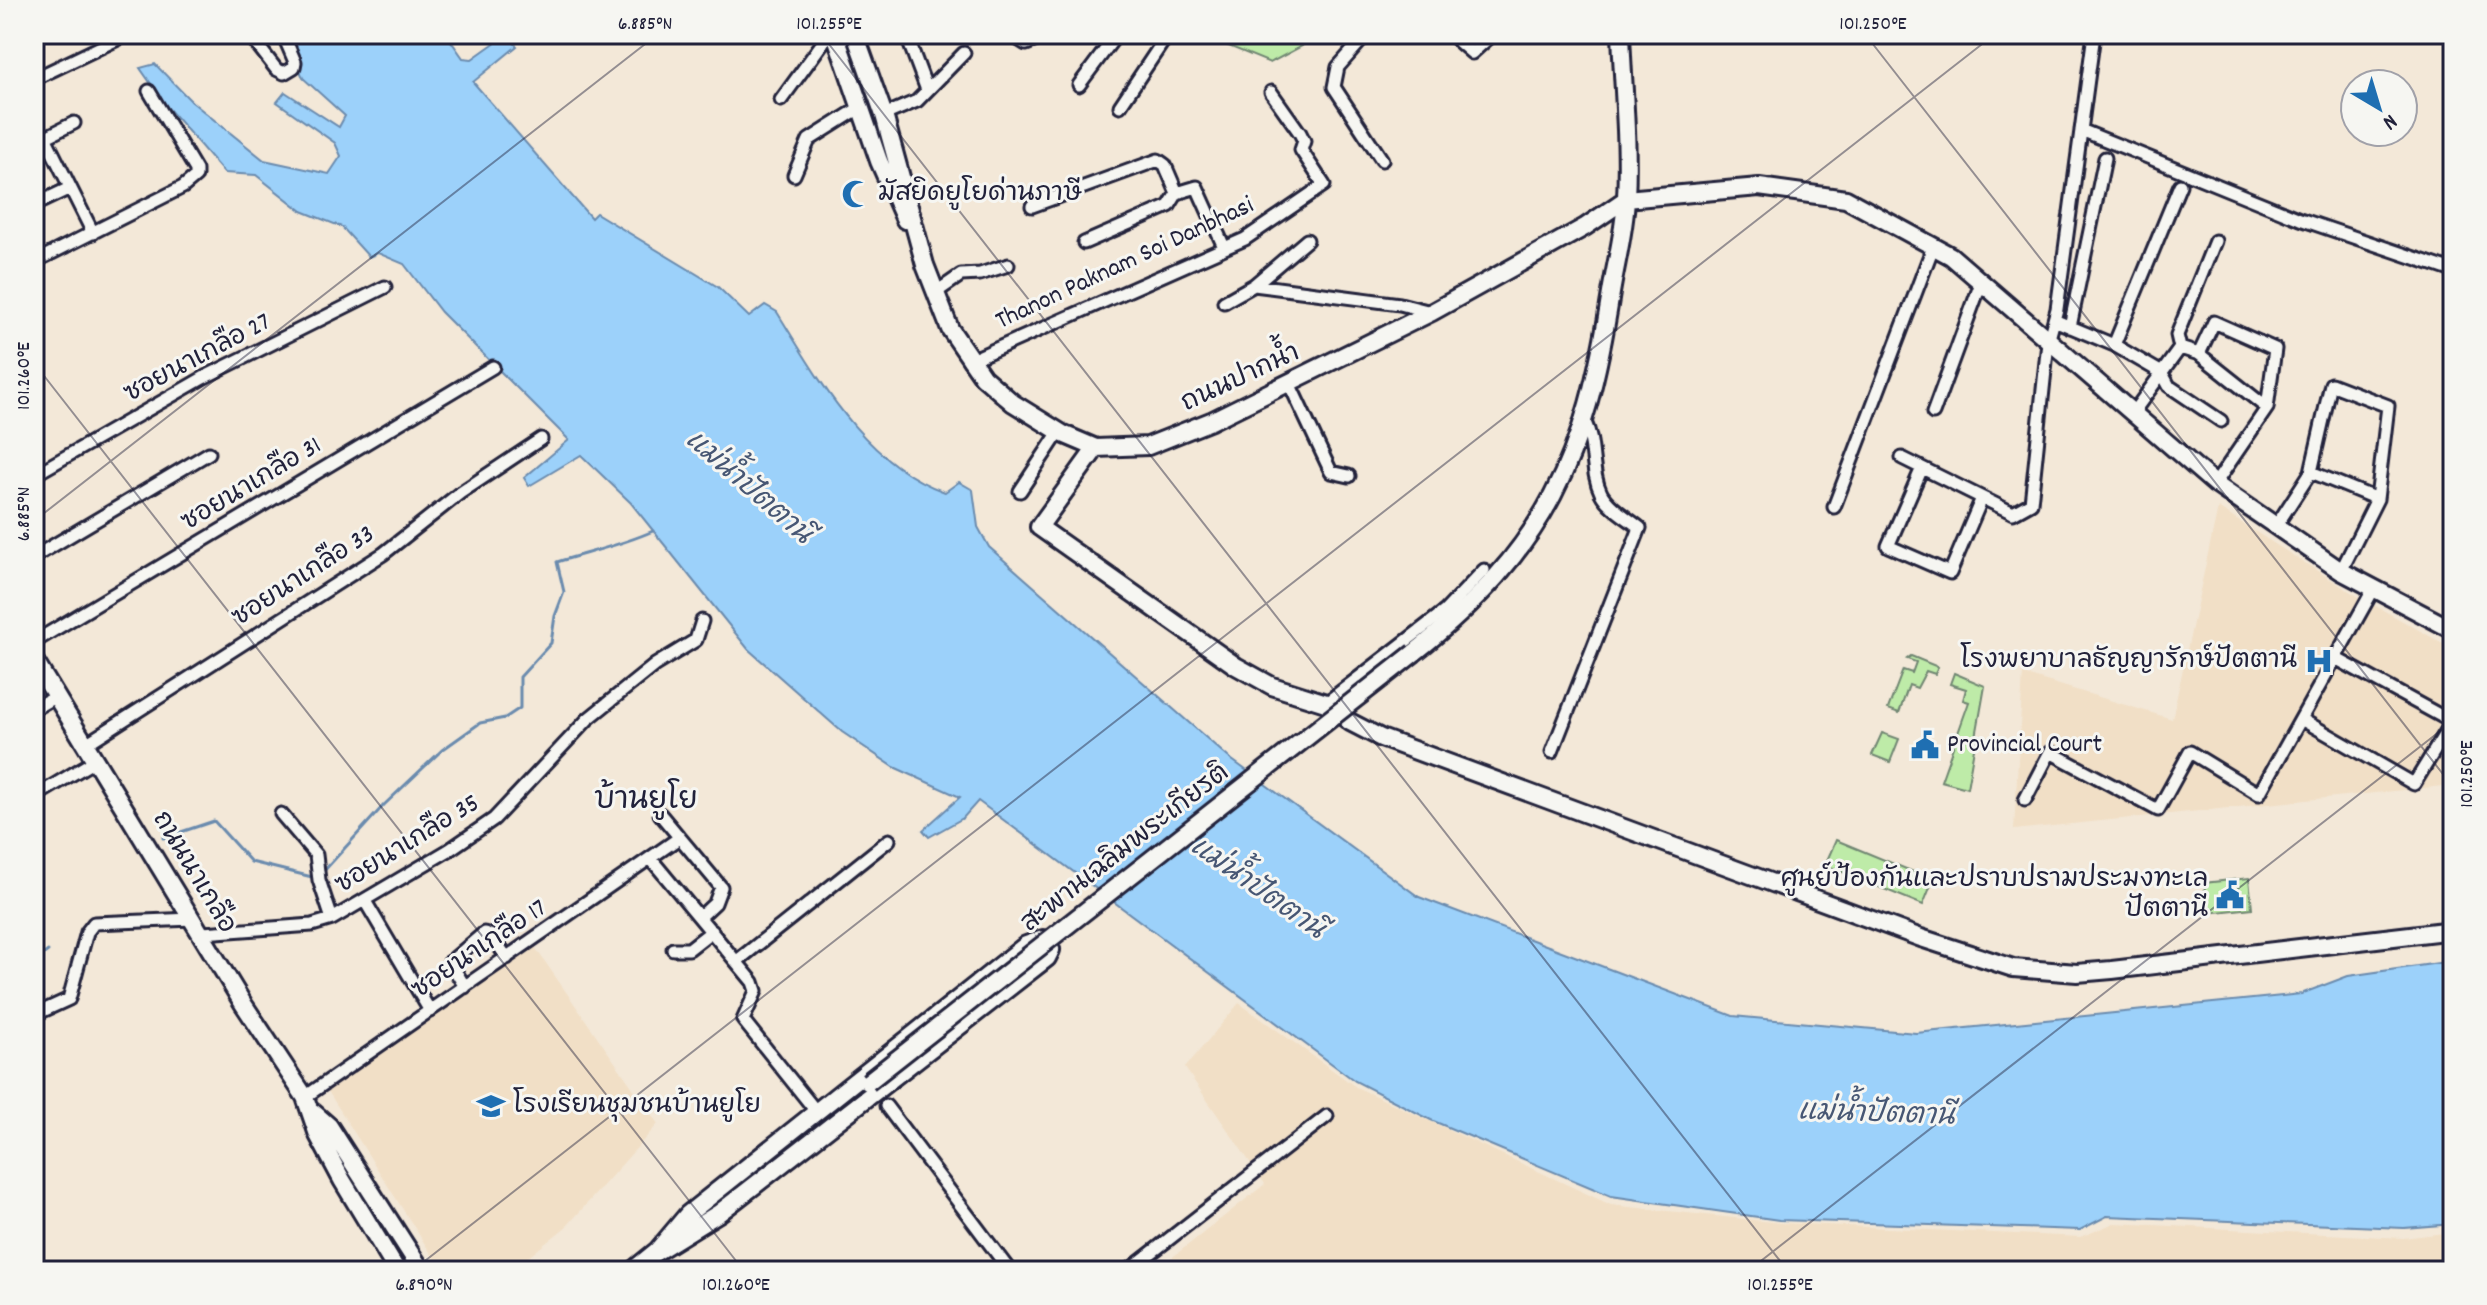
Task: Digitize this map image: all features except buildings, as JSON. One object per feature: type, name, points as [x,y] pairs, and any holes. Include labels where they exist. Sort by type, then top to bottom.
[{"type":"street","points":[[34,79],[128,34]]},
{"type":"street","points":[[249,34],[276,69],[284,73],[294,67],[295,62],[283,34]]},
{"type":"street","points":[[781,100],[829,34]]},
{"type":"street","name":"ถนนปากน้ำ","points":[[835,34],[879,161],[950,329],[969,361],[1013,403],[1059,432],[1096,448],[1131,448],[1165,441],[1289,383],[1432,312],[1585,227],[1626,199]]},
{"type":"street","name":"ถนนปากน้ำ","points":[[855,34],[884,115],[925,265]]},
{"type":"street","points":[[906,34],[927,90]]},
{"type":"street","points":[[1010,34],[1026,44],[1044,37]]},
{"type":"street","points":[[1079,85],[1117,34]]},
{"type":"street","points":[[1120,106],[1168,34]]},
{"type":"street","points":[[1367,34],[1338,67],[1334,87],[1382,160]]},
{"type":"street","points":[[1450,34],[1472,53],[1493,34]]},
{"type":"street","name":"สะพานเฉลิมพระเกียรติ","points":[[656,1252],[1461,616],[1502,573],[1552,499],[1585,422],[1607,318],[1626,199],[1621,34]]},
{"type":"street","points":[[1902,458],[2013,513],[2031,503],[2048,342],[2054,320],[2094,34]]},
{"type":"street","points":[[884,115],[907,107],[964,53]]},
{"type":"street","points":[[34,262],[183,187],[196,176],[189,156],[149,91]]},
{"type":"street","name":"Thanon Paknam Soi Danbhasi","points":[[969,361],[1245,239],[1324,185],[1301,150],[1304,141],[1300,133],[1271,92]]},
{"type":"street","points":[[794,175],[809,140],[861,107]]},
{"type":"street","points":[[74,123],[40,140],[93,233]]},
{"type":"street","points":[[2081,130],[2300,219],[2453,271]]},
{"type":"street","points":[[2070,327],[2105,158]]},
{"type":"street","points":[[1032,206],[1158,160],[1165,165],[1177,193]]},
{"type":"street","points":[[2114,345],[2180,185]]},
{"type":"street","points":[[1084,243],[1169,206],[1177,193],[1197,187],[1224,247]]},
{"type":"street","points":[[1626,199],[1759,187],[1793,189],[1846,199],[1951,256],[2215,484],[2341,571],[2453,630]]},
{"type":"street","points":[[34,205],[70,188]]},
{"type":"street","points":[[1224,302],[1254,285],[1307,240]]},
{"type":"street","points":[[2132,414],[2180,348],[2177,335],[2215,241]]},
{"type":"street","points":[[1834,507],[1933,247]]},
{"type":"street","points":[[935,293],[961,275],[980,274],[1008,265]]},
{"type":"street","points":[[1933,413],[1981,283]]},
{"type":"street","points":[[1254,285],[1400,304],[1432,312]]},
{"type":"street","name":"ซอยนาเกลือ 27","points":[[34,475],[203,378],[385,287]]},
{"type":"street","points":[[2054,320],[2114,345],[2162,373],[2169,386],[2221,421]]},
{"type":"street","points":[[2199,354],[2214,322],[2275,349],[2267,408],[2215,484]]},
{"type":"street","points":[[2180,348],[2199,354],[2267,408]]},
{"type":"street","name":"ซอยนาเกลือ 31","points":[[34,642],[493,367]]},
{"type":"street","points":[[1289,383],[1331,472],[1349,476]]},
{"type":"street","points":[[2276,526],[2311,472],[2331,384],[2388,406],[2377,499],[2341,571]]},
{"type":"street","points":[[1552,752],[1640,528],[1605,499],[1599,490],[1592,437],[1585,422]]},
{"type":"street","points":[[1020,491],[1059,432]]},
{"type":"street","name":"ซอยนาเกลือ 33","points":[[86,744],[383,554],[460,493],[541,439]]},
{"type":"street","points":[[1096,448],[1039,527],[1236,666],[1272,686],[1326,703],[1350,722],[1411,750],[1921,938],[2013,968],[2089,972],[2453,930]]},
{"type":"street","points":[[34,557],[209,453]]},
{"type":"street","points":[[1922,468],[1888,546],[1950,573],[1982,498]]},
{"type":"street","points":[[2311,472],[2377,499]]},
{"type":"street","points":[[1326,703],[1445,611],[1484,570]]},
{"type":"street","points":[[2025,800],[2050,752],[2158,810],[2190,752],[2259,794],[2373,590]]},
{"type":"street","name":"ซอยนาเกลือ 35","points":[[34,1015],[69,999],[87,932],[94,923],[312,925],[332,919],[365,901],[494,819],[588,719],[655,665],[696,640],[702,621]]},
{"type":"street","points":[[2301,719],[2414,784],[2453,723],[2335,658]]},
{"type":"street","name":"ถนนนาเกลือ","points":[[34,660],[244,1005],[309,1104],[329,1126],[422,1271]]},
{"type":"street","points":[[34,709],[56,696]]},
{"type":"street","points":[[34,797],[96,760]]},
{"type":"street","points":[[281,814],[316,855],[318,874],[332,919]]},
{"type":"street","points":[[660,814],[721,887],[715,903],[700,917]]},
{"type":"street","name":"ซอยนาเกลือ 17","points":[[309,1104],[430,1011],[679,838]]},
{"type":"street","points":[[737,961],[889,840]]},
{"type":"street","points":[[651,859],[756,988],[743,1020],[815,1110]]},
{"type":"street","points":[[365,901],[430,1011]]},
{"type":"street","points":[[673,949],[689,949],[712,931]]},
{"type":"street","points":[[465,987],[450,962],[484,933],[492,936],[507,958]]},
{"type":"street","points":[[632,1271],[656,1252],[719,1213],[1047,958],[1051,950],[1049,945],[1043,939],[1026,945],[688,1214],[656,1252]]},
{"type":"street","name":"ถนนนาเกลือ","points":[[309,1104],[318,1135],[397,1271]]},
{"type":"street","points":[[886,1106],[1010,1271]]},
{"type":"street","points":[[1128,1271],[1327,1116]]},
{"type":"shaded area","name":"โรงพยาบาลธัญญารักษ์ปัตตานี","points":[[2218,508],[2354,594],[2453,649],[2453,785],[2014,830],[2023,674],[2172,719]]},
{"type":"shaded area","name":"โรงเรียนชุมชนบ้านยูโย","points":[[534,946],[658,1124],[567,1226],[511,1271],[442,1271],[326,1088]]},
{"type":"shaded area","points":[[1239,1003],[1356,1087],[1611,1205],[1782,1223],[2081,1237],[2114,1223],[2403,1238],[2453,1232],[2453,1271],[1155,1271],[1265,1184],[1185,1068]]},
{"type":"green space","points":[[1216,34],[1312,34],[1302,46],[1270,63],[1226,45]]},
{"type":"green space","points":[[1911,656],[1938,667],[1935,674],[1926,671],[1917,688],[1909,685],[1899,713],[1888,709],[1903,670],[1912,673],[1916,662],[1907,659]]},
{"type":"green space","points":[[1954,673],[1985,686],[1967,788],[1941,781],[1969,702],[1963,700],[1966,689],[1950,684]]},
{"type":"green space","points":[[1882,733],[1899,739],[1890,762],[1872,755]]},
{"type":"green space","points":[[1836,840],[1933,880],[1923,905],[1825,865]]},
{"type":"green space","points":[[2249,878],[2252,908],[2208,913],[2204,883]]},
{"type":"water","name":"แม่น้ำปัตตานี","points":[[285,34],[446,34],[463,58],[472,59],[507,34],[517,46],[473,82],[591,218],[596,213],[718,287],[749,317],[765,305],[777,312],[847,417],[891,462],[945,492],[959,482],[973,490],[978,527],[989,547],[1228,757],[1419,897],[1733,1016],[1916,1033],[2301,994],[2348,976],[2453,961],[2453,1224],[2404,1228],[2107,1216],[2080,1230],[1779,1220],[1611,1196],[1431,1120],[1355,1081],[978,801],[963,818],[929,837],[923,830],[960,797],[894,767],[842,732],[748,649],[631,503],[581,455],[529,486],[524,478],[569,440],[441,312],[404,264],[378,253],[369,257],[342,227],[302,211],[256,175],[224,173],[168,108],[140,68],[155,64],[192,102],[264,160],[329,174],[341,156],[335,143],[277,102],[285,92],[339,127],[345,116],[303,78]]},
{"type":"waterway","points":[[323,872],[384,805],[442,750],[480,723],[505,718],[520,708],[520,677],[551,643],[555,616],[564,592],[557,562],[653,531]]},
{"type":"waterway","points":[[163,838],[214,821],[251,862],[312,877],[316,875]]},
{"type":"waterway","points":[[34,961],[48,951]]},
{"type":"place","name":"มัสยิดยูโยด่านภาษี","points":[[856,194]]},
{"type":"place","name":"โรงพยาบาลธัญญารักษ์ปัตตานี","points":[[2319,661]]},
{"type":"place","name":"Provincial Court","points":[[1925,745]]},
{"type":"place","name":"ศูนย์ป้องกันและปราบปรามประมงทะเล ปัตตานี","points":[[2230,895]]},
{"type":"place","name":"โรงเรียนชุมชนบ้านยูโย","points":[[491,1106]]},
{"type":"district","name":"บ้านยูโย","points":[[646,802]]}]
